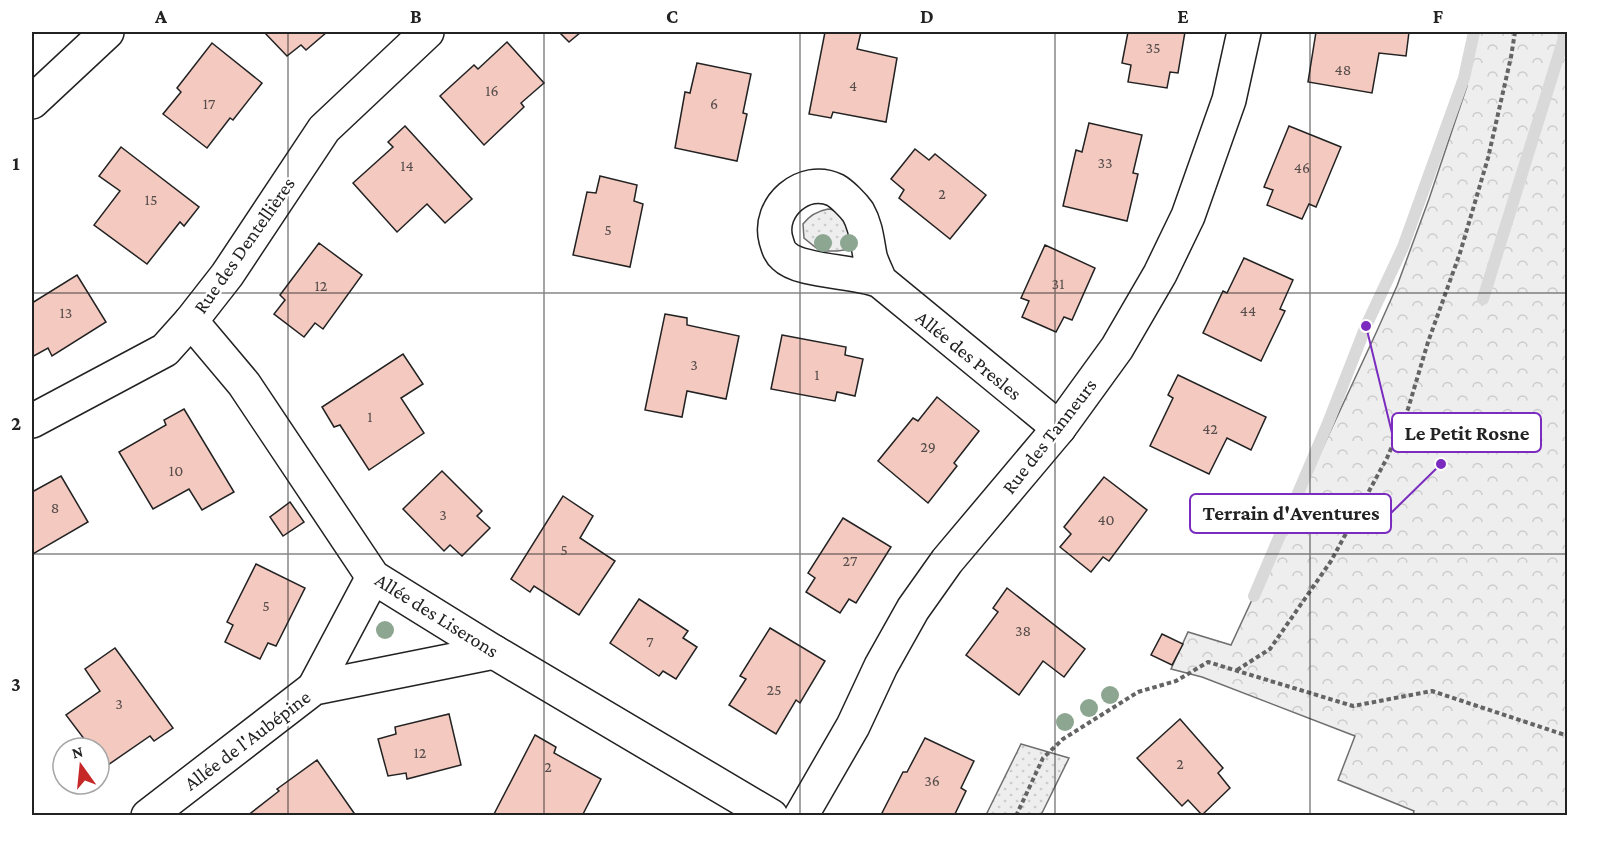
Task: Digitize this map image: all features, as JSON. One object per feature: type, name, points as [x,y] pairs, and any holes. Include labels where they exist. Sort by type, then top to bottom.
[{"type":"street","points":[[32,102],[107,32]]},
{"type":"street","name":"Rue des Dentellières","points":[[32,421],[165,350],[191,321],[227,274],[324,129],[427,32]]},
{"type":"street","name":"Rue des Tanneurs","points":[[801,816],[853,726],[881,666],[913,609],[947,561],[1059,428],[1117,348],[1160,274],[1188,216],[1229,100],[1244,32]]},
{"type":"street","name":"Allée des Presles","points":[[880,281],[1059,428]]},
{"type":"street","name":"Allée des Liserons","points":[[191,321],[244,384],[373,578],[771,816]]},
{"type":"street","points":[[314,688],[373,578]]},
{"type":"street","name":"Allée de l'Aubépine","points":[[148,816],[314,688],[494,652]]},
{"type":"path","points":[[1237,670],[1270,649],[1331,561],[1387,458],[1408,409],[1466,232],[1488,158],[1515,32]]},
{"type":"path","points":[[1016,816],[1043,758],[1063,739],[1138,692],[1176,681],[1208,662],[1353,706],[1432,691],[1568,736]]},
{"type":"green space","points":[[1469,32],[1567,32],[1567,815],[1413,815],[1414,811],[1338,780],[1355,736],[1202,677],[1171,669],[1188,632],[1231,645],[1397,286],[1467,86]]},
{"type":"green space","points":[[828,209],[844,214],[860,248],[820,251],[804,238],[803,224],[814,214]]},
{"type":"green space","points":[[1021,744],[1069,758],[1041,815],[986,815]]},
{"type":"building","points":[[264,32],[327,32],[306,50],[301,45],[287,56]]},
{"type":"building","points":[[559,32],[581,32],[569,42]]},
{"type":"building","points":[[825,32],[861,32],[857,49],[897,58],[886,122],[833,112],[831,118],[809,114]]},
{"type":"building","points":[[1128,32],[1185,32],[1178,73],[1170,72],[1167,88],[1128,82],[1131,65],[1122,63]]},
{"type":"building","points":[[1316,32],[1409,32],[1406,56],[1379,53],[1372,93],[1308,82]]},
{"type":"building","points":[[507,42],[544,83],[521,103],[524,107],[484,145],[440,96],[474,65],[478,69]]},
{"type":"building","points":[[212,43],[262,83],[233,120],[230,118],[207,148],[163,114],[181,92],[177,88]]},
{"type":"building","points":[[697,63],[751,74],[743,113],[747,114],[737,161],[675,148],[685,92],[690,93]]},
{"type":"building","points":[[1089,123],[1142,135],[1133,173],[1138,174],[1127,221],[1063,206],[1076,150],[1082,152]]},
{"type":"building","points":[[405,126],[472,199],[445,223],[427,204],[397,232],[353,183],[393,147],[388,142]]},
{"type":"building","points":[[1289,126],[1341,147],[1316,207],[1309,204],[1302,219],[1267,205],[1273,190],[1264,187]]},
{"type":"building","points":[[121,147],[199,207],[184,226],[180,222],[147,264],[94,225],[120,191],[99,176]]},
{"type":"building","points":[[915,149],[929,160],[935,154],[986,195],[950,239],[899,198],[904,190],[891,179]]},
{"type":"building","points":[[600,176],[637,185],[634,201],[643,204],[630,267],[573,255],[587,192],[596,193]]},
{"type":"building","points":[[319,243],[362,275],[323,329],[315,323],[304,337],[274,314],[285,300],[280,295]]},
{"type":"building","points":[[1045,245],[1095,268],[1072,320],[1064,317],[1056,332],[1022,317],[1029,301],[1021,298]]},
{"type":"building","points":[[1244,258],[1293,280],[1280,309],[1285,311],[1261,361],[1203,333],[1223,291],[1227,293]]},
{"type":"building","points":[[77,275],[106,322],[52,356],[48,348],[32,357],[32,303]]},
{"type":"building","points":[[665,314],[687,318],[687,325],[739,336],[726,399],[687,391],[682,417],[645,410]]},
{"type":"building","points":[[782,335],[846,347],[845,355],[863,359],[855,396],[837,392],[835,401],[771,389]]},
{"type":"building","points":[[403,354],[423,384],[401,398],[424,433],[369,470],[340,425],[334,427],[322,407]]},
{"type":"building","points":[[1178,375],[1266,417],[1251,450],[1227,438],[1209,474],[1150,446],[1173,398],[1168,395]]},
{"type":"building","points":[[937,397],[979,431],[954,463],[957,466],[928,503],[878,461],[913,418],[918,421]]},
{"type":"building","points":[[184,409],[234,492],[202,510],[189,489],[153,509],[119,452],[166,425],[164,420]]},
{"type":"building","points":[[442,471],[482,511],[477,516],[490,528],[462,556],[450,545],[444,551],[403,509]]},
{"type":"building","points":[[61,476],[88,522],[33,554],[32,492]]},
{"type":"building","points":[[1104,477],[1147,510],[1109,561],[1103,557],[1091,572],[1060,547],[1071,534],[1064,527]]},
{"type":"building","points":[[563,496],[593,516],[580,538],[615,561],[579,615],[534,586],[530,592],[511,579]]},
{"type":"building","points":[[290,502],[304,522],[283,536],[270,517]]},
{"type":"building","points":[[843,518],[891,547],[856,603],[849,599],[840,613],[806,592],[815,578],[808,573]]},
{"type":"building","points":[[256,564],[305,588],[276,646],[268,643],[260,659],[225,642],[233,625],[227,622]]},
{"type":"building","points":[[1007,588],[1085,649],[1064,677],[1043,661],[1019,695],[966,655],[998,612],[993,608]]},
{"type":"building","points":[[639,599],[688,631],[683,638],[697,647],[676,679],[663,671],[659,676],[610,643]]},
{"type":"building","points":[[770,628],[825,661],[800,703],[796,700],[776,734],[729,705],[746,679],[740,676]]},
{"type":"building","points":[[1162,634],[1183,644],[1172,665],[1151,655]]},
{"type":"building","points":[[115,648],[173,728],[154,741],[150,736],[111,763],[111,736],[82,736],[66,715],[100,691],[85,669]]},
{"type":"building","points":[[449,714],[461,765],[407,779],[406,773],[388,776],[378,739],[396,734],[395,727]]},
{"type":"building","points":[[1180,719],[1223,768],[1218,773],[1230,788],[1202,815],[1188,800],[1182,806],[1137,758]]},
{"type":"building","points":[[535,735],[556,747],[554,753],[601,779],[582,816],[493,816]]},
{"type":"building","points":[[925,738],[974,761],[961,788],[966,791],[954,816],[887,816],[882,813],[903,772],[907,772]]},
{"type":"building","points":[[317,760],[354,813],[351,816],[247,816],[279,791],[277,789]]},
{"type":"waterway","points":[[1254,596],[1328,423],[1366,326],[1403,247],[1464,78],[1474,32]]},
{"type":"waterway","points":[[1483,299],[1564,38],[1563,32]]},
{"type":"place","name":"Le Petit Rosne","points":[[1366,326]]},
{"type":"place","name":"Terrain d'Aventures","points":[[1441,464]]}]
